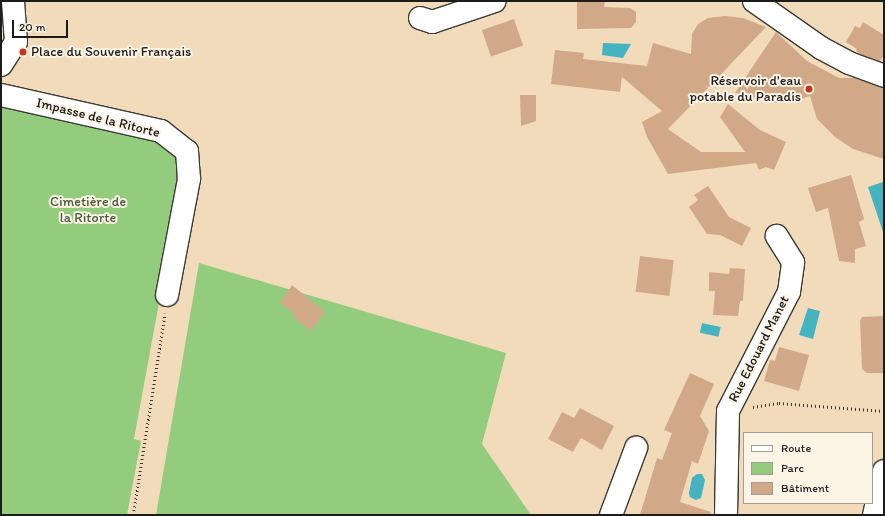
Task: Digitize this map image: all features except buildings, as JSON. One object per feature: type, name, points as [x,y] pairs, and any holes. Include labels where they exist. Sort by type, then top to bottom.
[{"type":"street","points":[[1,65],[16,42],[13,1]]},
{"type":"street","points":[[420,18],[432,22],[495,1]]},
{"type":"street","points":[[754,1],[768,8],[821,48],[849,63],[884,76]]},
{"type":"street","name":"Impasse de la Ritorte","points":[[1,95],[161,131],[187,151],[189,179],[168,295]]},
{"type":"street","name":"Rue Edouard Manet","points":[[726,515],[728,411],[789,292],[793,262],[777,236]]},
{"type":"street","points":[[611,515],[636,448]]},
{"type":"street","points":[[874,515],[884,471]]},
{"type":"path","points":[[133,515],[168,295]]},
{"type":"path","points":[[728,411],[779,402],[884,411]]},
{"type":"green space","name":"Cimetière de la Ritorte","points":[[1,102],[160,137],[179,154],[182,178],[134,439],[141,441],[127,515],[1,515]]},
{"type":"green space","points":[[199,263],[506,353],[482,444],[531,515],[156,515]]},
{"type":"water","points":[[603,43],[631,44],[623,58],[602,55]]},
{"type":"water","points":[[883,182],[884,232],[868,187]]},
{"type":"water","points":[[808,308],[820,311],[813,339],[799,335]]},
{"type":"water","points":[[702,323],[721,327],[719,337],[700,333]]},
{"type":"water","points":[[697,474],[702,474],[705,480],[701,498],[696,500],[690,497],[689,493],[692,478]]},
{"type":"place","name":"Place du Souvenir Français","points":[[23,52]]},
{"type":"place","name":"Réservoir d'eau potable du Paradis","points":[[809,89]]}]
